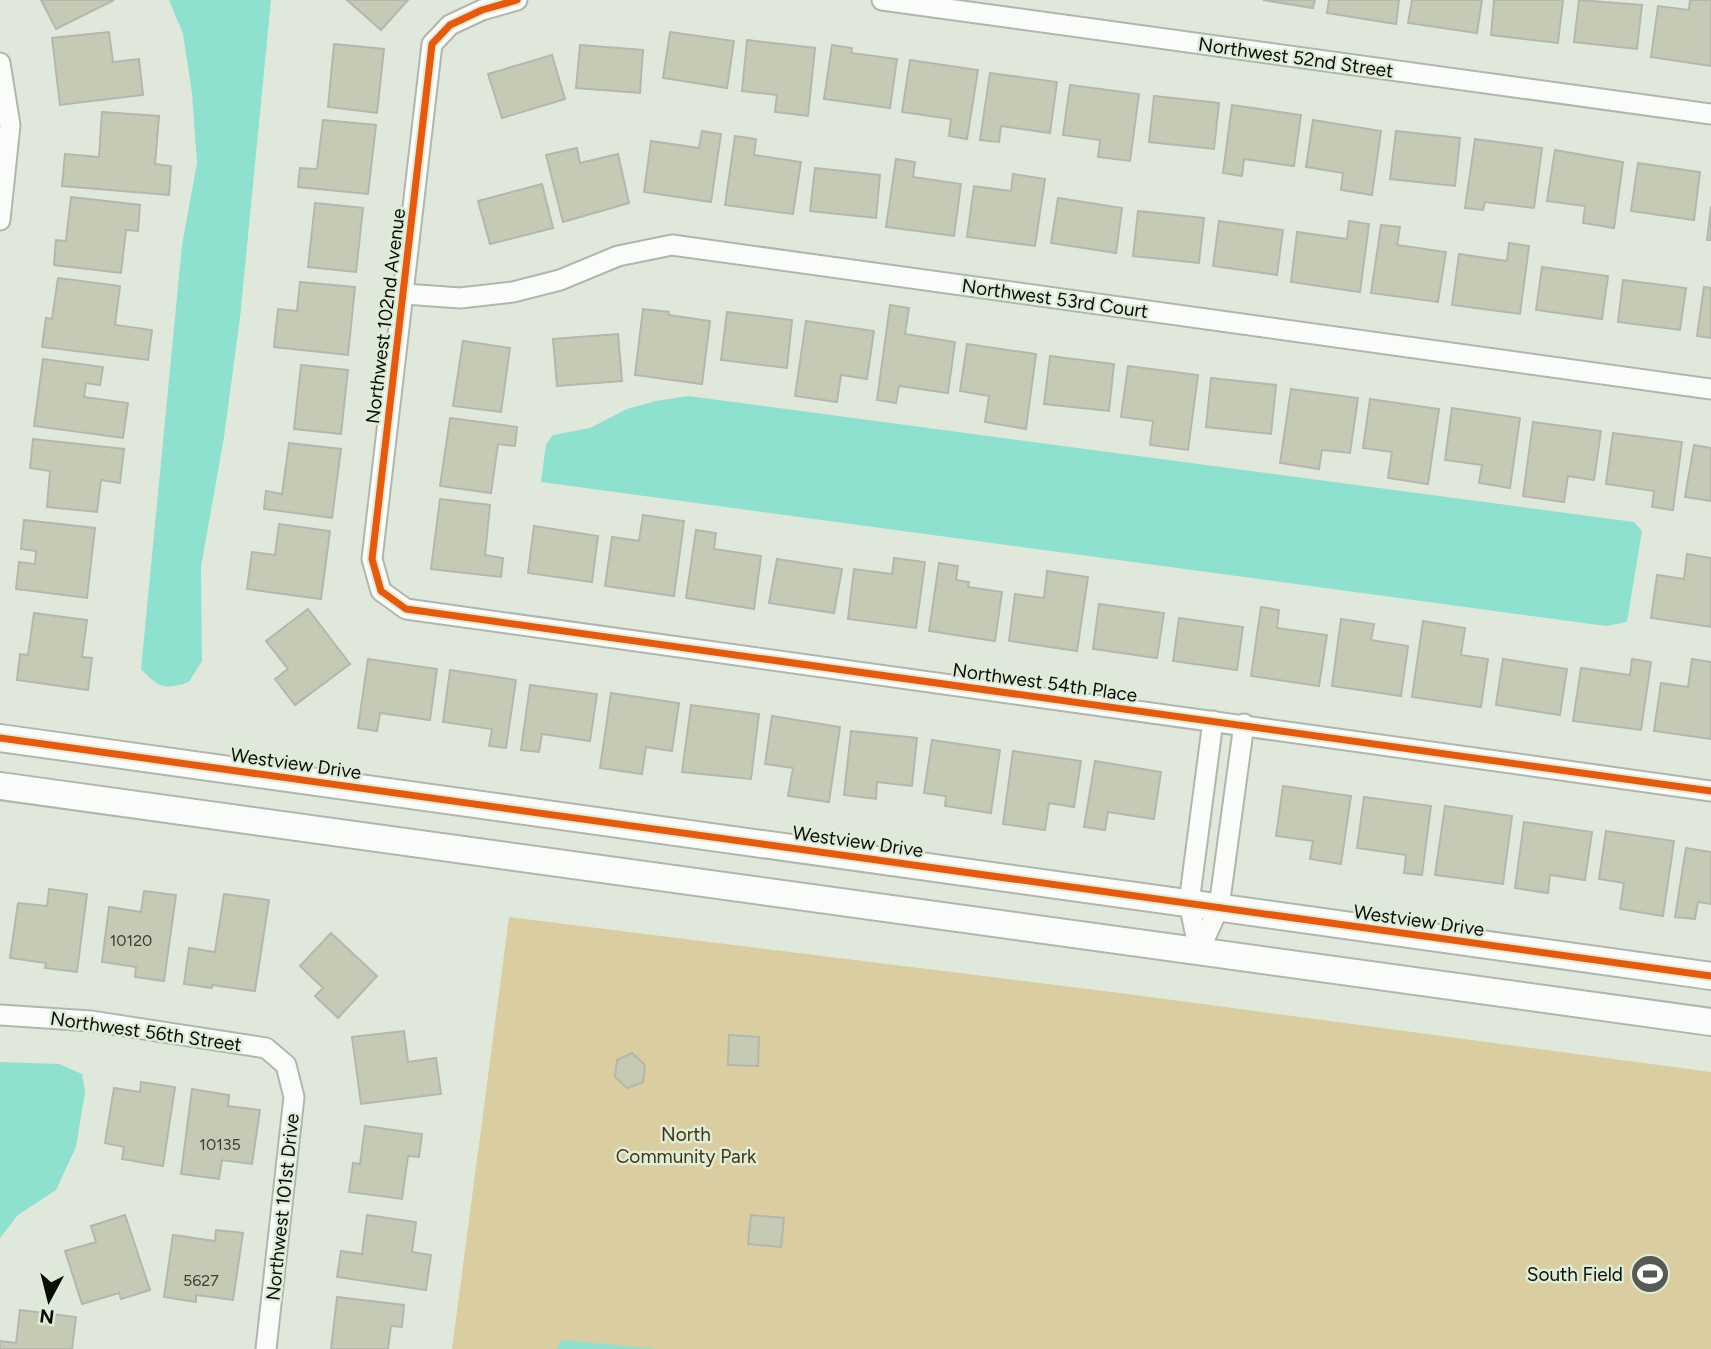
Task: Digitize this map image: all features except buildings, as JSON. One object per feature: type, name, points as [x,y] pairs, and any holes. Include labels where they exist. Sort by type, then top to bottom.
[{"type":"street","name":"Northwest 102nd Avenue","points":[[381,591],[372,559],[405,294],[432,44],[450,24],[482,10],[517,0]]},
{"type":"street","name":"Northwest 52nd Street","points":[[882,0],[1711,114]]},
{"type":"street","points":[[0,63],[10,125],[0,220]]},
{"type":"street","name":"Northwest 53rd Court","points":[[405,294],[460,298],[513,292],[560,280],[618,256],[672,244],[1711,390]]},
{"type":"street","name":"Northwest 54th Place","points":[[381,591],[406,609],[1711,791]]},
{"type":"street","points":[[1199,951],[1189,903],[1213,721]]},
{"type":"street","points":[[1199,951],[1219,907],[1244,724]]},
{"type":"street","name":"Westview Drive","points":[[0,738],[1711,976]]},
{"type":"street","points":[[0,786],[1711,1022]]},
{"type":"street","name":"Northwest 56th Street","points":[[0,1015],[91,1021],[266,1048],[286,1065]]},
{"type":"street","name":"Northwest 101st Drive","points":[[266,1349],[294,1097],[286,1065]]},
{"type":"green space","name":"North Community Park","points":[[509,917],[1128,994],[1711,1072],[1711,1349],[452,1349]]},
{"type":"water","points":[[169,0],[271,0],[240,318],[224,437],[201,567],[202,661],[189,682],[162,686],[141,669],[182,245],[197,163],[192,93],[183,34]]},
{"type":"water","points":[[688,396],[1634,522],[1642,531],[1627,622],[1606,626],[541,482],[546,444],[553,435],[590,428],[627,409]]},
{"type":"water","points":[[0,1062],[59,1064],[82,1074],[85,1092],[76,1147],[56,1190],[18,1215],[0,1238]]},
{"type":"water","points":[[563,1340],[657,1349],[556,1349]]},
{"type":"cycle path","points":[[517,0],[482,10],[450,25],[432,44],[372,559],[381,591],[406,609],[1711,791]]},
{"type":"cycle path","points":[[0,738],[1711,976]]},
{"type":"place","name":"South Field","points":[[1650,1274]]}]
